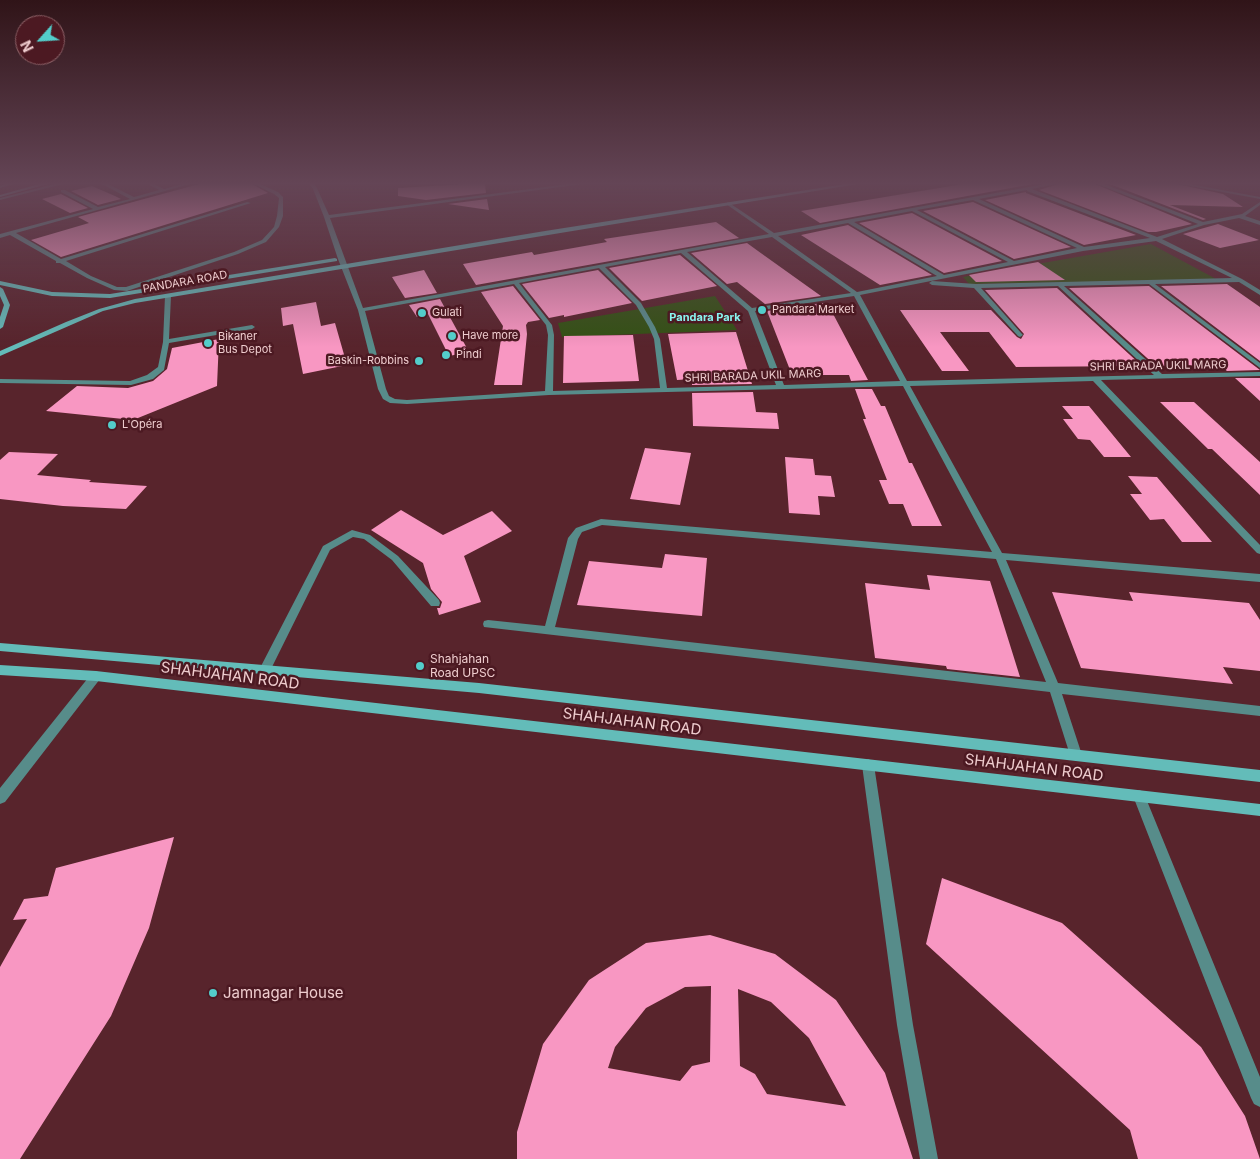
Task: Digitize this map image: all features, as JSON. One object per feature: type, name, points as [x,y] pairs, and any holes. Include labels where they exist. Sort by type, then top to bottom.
[{"type":"main road","points":[[370,255],[479,238]]},
{"type":"main road","name":"PANDARA ROAD","points":[[0,283],[52,294],[110,296],[502,238]]},
{"type":"main road","name":"PANDARA ROAD","points":[[0,354],[101,310],[135,300],[168,296],[342,263],[350,258]]},
{"type":"main road","points":[[0,289],[7,305],[0,327]]},
{"type":"main road","name":"SHAHJAHAN ROAD","points":[[0,648],[479,688],[1260,776]]},
{"type":"main road","name":"SHAHJAHAN ROAD","points":[[0,670],[96,676],[1260,810]]},
{"type":"street","points":[[19,238],[58,262],[116,289],[127,289],[236,253],[267,238]]},
{"type":"street","points":[[58,262],[135,238]]},
{"type":"street","name":"SHRI BARADA UKIL MARG","points":[[334,238],[361,310],[382,389],[386,397],[393,401],[407,402],[548,393],[1260,374]]},
{"type":"street","points":[[361,310],[762,238]]},
{"type":"street","points":[[777,238],[856,294],[1000,557],[1054,687],[1076,755]]},
{"type":"street","points":[[877,238],[943,277]]},
{"type":"street","points":[[967,238],[1014,263]]},
{"type":"street","points":[[1060,238],[1083,249]]},
{"type":"street","points":[[751,310],[856,294],[1083,249],[1157,239],[1240,280],[1260,293]]},
{"type":"street","points":[[683,252],[751,310],[781,387]]},
{"type":"street","points":[[601,267],[638,304],[652,327],[657,339],[664,390]]},
{"type":"street","points":[[911,283],[976,286],[1152,284],[1240,280]]},
{"type":"street","points":[[516,283],[549,325],[551,334],[548,393]]},
{"type":"street","points":[[936,283],[983,294]]},
{"type":"street","points":[[1152,284],[1260,366]]},
{"type":"street","points":[[1060,285],[1161,377]]},
{"type":"street","points":[[976,286],[1020,335]]},
{"type":"street","points":[[0,381],[135,382],[159,371],[166,342],[168,296]]},
{"type":"street","points":[[166,342],[252,327]]},
{"type":"street","points":[[1095,378],[1260,551]]},
{"type":"street","points":[[549,631],[573,538],[579,530],[601,522],[1260,578]]},
{"type":"street","points":[[265,670],[326,548],[352,534],[367,537],[395,558],[435,603]]},
{"type":"street","points":[[488,624],[1260,710]]},
{"type":"street","points":[[0,798],[96,676]]},
{"type":"street","points":[[868,765],[905,1025],[929,1159]]},
{"type":"street","points":[[1139,796],[1260,1098]]},
{"type":"green space","points":[[1151,244],[1218,280],[969,284],[963,277]]},
{"type":"green space","points":[[715,296],[737,330],[562,337],[558,323]]},
{"type":"building","points":[[38,238],[122,238],[61,257],[31,240]]},
{"type":"building","points":[[739,238],[476,285],[463,264],[532,252],[534,255],[607,242],[604,239]]},
{"type":"building","points":[[806,238],[870,238],[932,275],[880,285]]},
{"type":"building","points":[[885,238],[959,238],[1002,261],[944,273]]},
{"type":"building","points":[[974,238],[1052,238],[1071,247],[1014,259]]},
{"type":"building","points":[[1069,238],[1120,238],[1084,245]]},
{"type":"building","points":[[1194,238],[1254,238],[1259,240],[1220,248]]},
{"type":"building","points":[[747,243],[821,296],[765,304],[737,282],[727,284],[691,253]]},
{"type":"building","points":[[680,255],[717,286],[642,301],[609,268]]},
{"type":"building","points":[[1038,262],[1065,280],[976,282],[969,275]]},
{"type":"building","points":[[424,270],[437,293],[405,298],[392,277]]},
{"type":"building","points":[[598,270],[632,303],[564,317],[564,315],[549,318],[522,284]]},
{"type":"building","points":[[1227,284],[1260,307],[1260,361],[1161,286]]},
{"type":"building","points":[[513,286],[540,320],[528,322],[526,325],[527,334],[522,385],[494,385],[503,326],[481,292]]},
{"type":"building","points":[[1149,286],[1260,370],[1227,371],[1220,365],[1156,366],[1069,288]]},
{"type":"building","points":[[1057,288],[1142,366],[1016,367],[989,332],[940,332],[969,371],[942,371],[900,310],[991,310],[1021,339],[1024,334],[985,290]]},
{"type":"building","points":[[440,299],[469,352],[449,356],[428,314],[417,317],[409,305]]},
{"type":"building","points":[[316,302],[321,326],[335,323],[347,365],[303,374],[293,324],[283,326],[281,308]]},
{"type":"building","points":[[823,303],[824,310],[831,310],[868,380],[851,381],[849,375],[792,375],[767,311]]},
{"type":"building","points":[[736,332],[752,384],[692,385],[692,379],[677,380],[668,334]]},
{"type":"building","points":[[633,335],[639,381],[563,383],[564,336]]},
{"type":"building","points":[[219,339],[217,386],[133,420],[46,411],[77,386],[128,388],[153,381],[167,369],[172,348]]},
{"type":"building","points":[[1235,378],[1260,378],[1260,401]]},
{"type":"building","points":[[855,389],[872,389],[881,406],[885,406],[909,463],[912,463],[942,526],[912,526],[903,504],[889,504],[879,480],[887,480],[863,419],[866,419]]},
{"type":"building","points":[[753,392],[756,412],[777,413],[779,429],[693,426],[692,393]]},
{"type":"building","points":[[1160,402],[1194,402],[1260,462],[1260,495],[1212,449],[1208,449]]},
{"type":"building","points":[[1062,406],[1089,406],[1131,457],[1104,457],[1090,440],[1078,439],[1063,419],[1073,419]]},
{"type":"building","points":[[645,448],[691,453],[680,505],[630,499]]},
{"type":"building","points":[[9,452],[58,454],[37,475],[91,480],[89,482],[147,486],[126,509],[63,506],[0,499],[0,460]]},
{"type":"building","points":[[785,457],[813,459],[815,475],[831,476],[835,497],[818,496],[820,515],[789,513]]},
{"type":"building","points":[[1128,476],[1157,477],[1212,542],[1182,542],[1164,519],[1150,520],[1130,494],[1142,494]]},
{"type":"building","points":[[401,510],[443,535],[492,511],[512,531],[464,556],[481,602],[439,615],[437,608],[440,608],[442,602],[431,589],[423,563],[371,530]]},
{"type":"building","points":[[665,554],[707,558],[702,616],[577,605],[589,561],[662,568]]},
{"type":"building","points":[[927,575],[990,581],[1020,677],[947,669],[946,666],[875,658],[865,583],[930,590]]},
{"type":"building","points":[[1052,592],[1133,601],[1129,592],[1249,603],[1260,620],[1260,671],[1223,667],[1233,684],[1081,668]]},
{"type":"building","points":[[174,837],[149,928],[111,1016],[20,1159],[0,1159],[0,967],[27,919],[13,920],[24,899],[48,896],[56,868]]},
{"type":"building","points":[[942,878],[1062,923],[1201,1047],[1245,1116],[1260,1159],[1138,1159],[1130,1130],[926,944]]},
{"type":"building","points":[[710,935],[775,954],[836,1000],[885,1073],[913,1159],[517,1159],[517,1132],[543,1044],[589,980],[646,943]],"holes":[[[711,986],[710,1062],[692,1066],[680,1081],[608,1068],[615,1047],[646,1008],[685,987]],[[738,989],[771,1002],[809,1038],[846,1106],[767,1094],[755,1074],[740,1066]]]},
{"type":"place","name":"Pandara Market","points":[[762,310]]},
{"type":"place","name":"Gulati","points":[[422,313]]},
{"type":"place","name":"Have more","points":[[452,336]]},
{"type":"place","name":"Bikaner Bus Depot","points":[[208,343]]},
{"type":"place","name":"Pindi","points":[[446,355]]},
{"type":"place","name":"Baskin-Robbins","points":[[419,361]]},
{"type":"place","name":"L'Opéra","points":[[112,425]]},
{"type":"place","name":"Shahjahan Road UPSC","points":[[420,666]]},
{"type":"place","name":"Jamnagar House","points":[[213,993]]},
{"type":"district","name":"Pandara Park","points":[[705,318]]}]
